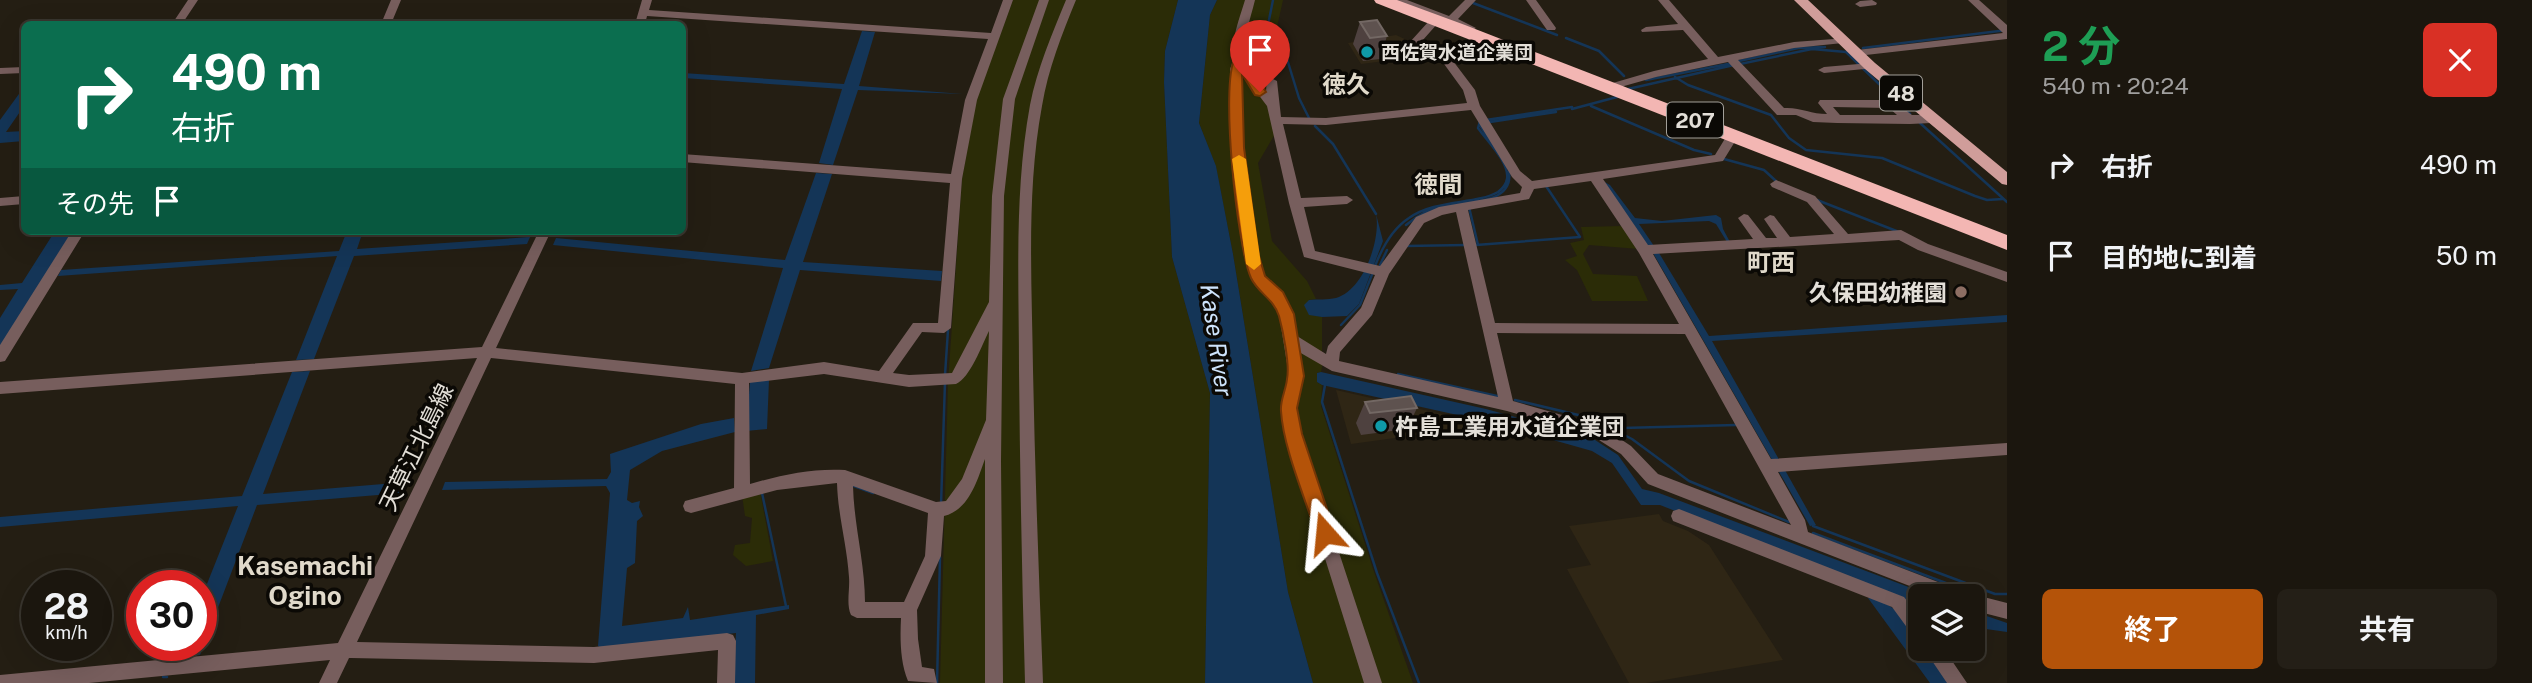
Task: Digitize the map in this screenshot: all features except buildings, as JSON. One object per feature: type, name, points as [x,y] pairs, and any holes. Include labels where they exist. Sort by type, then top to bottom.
[{"type":"highway","name":"207","points":[[1382,0],[1459,26],[2007,243]]},
{"type":"main road","name":"48","points":[[1800,0],[1870,66],[2007,180]]},
{"type":"street","points":[[179,21],[193,0]]},
{"type":"street","points":[[387,21],[396,0]]},
{"type":"street","points":[[648,0],[641,19],[992,36]]},
{"type":"street","points":[[882,378],[918,327],[944,328],[956,179],[971,100],[992,36],[1008,0]]},
{"type":"street","points":[[994,683],[993,420],[998,197],[1009,99],[1044,0]]},
{"type":"street","points":[[1034,683],[1027,436],[1026,221],[1030,151],[1037,104],[1070,0]]},
{"type":"street","points":[[1250,0],[1238,51],[1240,60],[1260,92],[1272,104]]},
{"type":"street","points":[[1371,0],[1433,23],[1447,27],[1459,26]]},
{"type":"street","points":[[1398,0],[1459,26]]},
{"type":"street","points":[[1459,26],[1471,0]]},
{"type":"street","points":[[1531,0],[1551,28]]},
{"type":"street","points":[[1663,0],[1716,62]]},
{"type":"street","points":[[1973,0],[2006,32]]},
{"type":"street","points":[[1433,23],[1415,42],[1443,55],[1469,90],[1474,106],[1516,174],[1529,186],[1596,179],[1719,158],[1733,135]]},
{"type":"street","points":[[1646,30],[1686,27]]},
{"type":"street","points":[[1857,53],[2006,32]]},
{"type":"street","points":[[1610,87],[1654,74],[1716,62],[1736,63],[1794,45],[1843,40]]},
{"type":"street","points":[[1240,60],[1236,69],[1237,148],[1251,256],[1258,278],[1277,296],[1286,314],[1296,376],[1289,408],[1293,434],[1373,683]]},
{"type":"street","points":[[1736,63],[1781,111],[1797,111],[1813,118],[1931,119]]},
{"type":"street","points":[[1824,70],[1870,66]]},
{"type":"street","points":[[0,71],[21,70]]},
{"type":"street","points":[[1271,82],[1272,104],[1309,254],[1374,270]]},
{"type":"street","points":[[1837,119],[1824,103],[1892,104],[1910,120]]},
{"type":"street","points":[[1276,120],[1308,124],[1436,107],[1474,106]]},
{"type":"street","points":[[686,158],[956,179]]},
{"type":"street","points":[[1596,179],[1651,250],[1689,329],[1773,466],[1799,525],[1801,536]]},
{"type":"street","points":[[1332,365],[1333,350],[1367,311],[1374,270],[1402,244],[1420,220],[1439,211],[1525,196],[1529,186]]},
{"type":"street","points":[[1774,190],[1797,194],[1811,200],[1844,239]]},
{"type":"street","points":[[0,202],[21,200]]},
{"type":"street","points":[[1295,203],[1347,200]]},
{"type":"street","points":[[1466,206],[1470,245],[1507,405]]},
{"type":"street","points":[[1744,218],[1763,243]]},
{"type":"street","points":[[1770,219],[1787,242]]},
{"type":"street","points":[[0,357],[76,235]]},
{"type":"street","name":"天草江北島線","points":[[328,683],[543,235]]},
{"type":"street","points":[[1651,250],[1901,235],[1923,247],[2007,277]]},
{"type":"street","points":[[0,388],[487,352],[754,377],[824,368],[909,381],[946,380],[956,378],[962,370],[995,304]]},
{"type":"street","points":[[1489,328],[1689,329]]},
{"type":"street","points":[[1290,340],[1332,365],[1507,405],[1596,430],[1626,450],[1653,479],[1683,494],[1925,584]]},
{"type":"street","points":[[742,491],[742,424],[754,377]]},
{"type":"street","points":[[691,506],[742,491],[811,477],[845,477],[941,509],[951,507],[961,496],[993,420]]},
{"type":"street","points":[[1773,466],[2007,449]]},
{"type":"street","points":[[845,477],[846,513],[857,576],[857,610],[909,610]]},
{"type":"street","points":[[1683,494],[1678,519],[1898,602],[1908,615]]},
{"type":"street","points":[[928,683],[929,675],[914,675],[909,610],[933,556],[941,509]]},
{"type":"street","points":[[1985,605],[2007,611]]},
{"type":"street","points":[[0,683],[344,650],[594,655],[727,641],[726,683]]},
{"type":"street","points":[[1942,661],[1958,683]]},
{"type":"shaded area","points":[[1013,0],[1178,0],[1165,51],[1164,82],[1172,257],[1210,393],[1205,683],[940,683],[948,383],[962,179],[976,100]]},
{"type":"shaded area","points":[[1217,0],[1283,0],[1269,83],[1275,134],[1258,163],[1272,241],[1307,281],[1316,299],[1309,300],[1309,314],[1322,317],[1322,367],[1321,372],[1317,373],[1317,382],[1322,385],[1321,406],[1413,683],[1313,683],[1288,592],[1233,254],[1216,167],[1199,123],[1210,15]]},
{"type":"shaded area","name":"西佐賀水道企業団","points":[[1396,35],[1420,46],[1425,56],[1361,64],[1348,43]]},
{"type":"shaded area","points":[[1623,226],[1639,249],[1589,245],[1583,254],[1593,274],[1637,276],[1648,301],[1592,301],[1577,270],[1565,260],[1577,256],[1570,243],[1584,240],[1581,227]]},
{"type":"shaded area","name":"杵島工業用水道企業団","points":[[1336,390],[1490,425],[1351,444]]},
{"type":"shaded area","points":[[760,491],[773,561],[746,566],[733,555],[735,545],[750,543],[752,518],[745,516],[742,495]]},
{"type":"shaded area","points":[[1659,514],[1663,521],[1688,531],[1709,545],[1783,660],[1646,683],[1629,683],[1567,569],[1591,565],[1569,526]]},
{"type":"water","name":"Kase River","points":[[1178,0],[1217,0],[1210,15],[1199,123],[1216,166],[1288,592],[1313,683],[1205,683],[1210,393],[1172,257],[1164,82],[1165,51]]},
{"type":"water","points":[[862,31],[875,32],[859,86],[963,94],[858,90],[833,165],[819,163],[842,89],[686,78],[686,73],[844,84]]},
{"type":"water","points":[[21,91],[21,110],[6,132],[21,131],[21,141],[0,143],[0,120]]},
{"type":"water","points":[[816,173],[832,174],[803,262],[942,271],[941,281],[800,270],[769,368],[751,371],[783,268],[553,245],[556,238],[785,260]]},
{"type":"water","points":[[1601,180],[1610,185],[1635,218],[1662,221],[1716,215],[1721,218],[1730,242],[1727,242],[1716,224],[1709,221],[1639,224],[1654,246],[1648,246]]},
{"type":"water","points":[[1376,214],[1383,241],[1359,304],[1347,316],[1309,315],[1304,305],[1309,300],[1336,298],[1355,285],[1373,249]]},
{"type":"water","points":[[52,235],[70,235],[0,347],[0,318],[18,289],[0,290],[0,285],[22,283]]},
{"type":"water","points":[[345,235],[362,235],[357,249],[530,237],[527,244],[354,256],[314,359],[296,360],[337,256],[58,276],[61,270],[339,251]]},
{"type":"water","points":[[1653,253],[1659,253],[1709,336],[2007,315],[2007,322],[1712,341],[1816,525],[1810,526]]},
{"type":"water","points":[[310,371],[263,494],[407,482],[402,493],[257,505],[217,610],[217,570],[213,570],[238,506],[0,527],[0,517],[242,496],[292,372]]},
{"type":"water","points":[[1317,373],[1486,409],[1592,438],[1618,455],[1642,489],[1659,493],[1908,587],[1908,602],[1660,505],[1641,505],[1612,463],[1592,451],[1489,422],[1322,385],[1317,382]]},
{"type":"water","points":[[769,380],[767,429],[746,431],[750,382]]},
{"type":"water","points":[[734,418],[735,432],[662,451],[630,470],[627,500],[632,503],[640,501],[639,507],[643,516],[637,521],[635,563],[627,568],[622,626],[683,618],[688,607],[690,620],[789,605],[789,609],[756,615],[755,683],[733,683],[736,633],[601,648],[598,646],[610,493],[606,486],[442,490],[445,482],[607,479],[611,472],[610,454],[701,424]]},
{"type":"water","points":[[1868,598],[1885,603],[1908,623],[1908,653]]},
{"type":"water","points":[[1985,615],[2007,623],[2007,632],[1985,629]]},
{"type":"water","points":[[1914,661],[1935,661],[1951,683],[1930,683]]},
{"type":"waterway","points":[[1273,0],[1268,25],[1276,27],[1279,33],[1299,98],[1310,120]]},
{"type":"waterway","points":[[1473,3],[1557,35]]},
{"type":"waterway","points":[[1863,48],[2007,30]]},
{"type":"waterway","points":[[1566,38],[1599,51],[1624,76]]},
{"type":"waterway","points":[[1739,61],[1798,48],[1825,47]]},
{"type":"waterway","points":[[1740,64],[1812,49],[1846,52],[1910,114]]},
{"type":"waterway","points":[[1646,80],[1733,63]]},
{"type":"waterway","points":[[1677,78],[1734,65]]},
{"type":"waterway","points":[[1628,89],[1677,78]]},
{"type":"waterway","points":[[1677,78],[1688,85],[1771,115],[1789,138],[1806,150],[1882,158],[1975,196],[1987,200],[2003,199]]},
{"type":"waterway","points":[[1572,109],[1617,97]]},
{"type":"waterway","points":[[1591,106],[1694,150],[1711,154]]},
{"type":"waterway","points":[[1486,120],[1572,107]]},
{"type":"waterway","points":[[1490,122],[1556,112]]},
{"type":"waterway","points":[[1375,266],[1388,239],[1409,218],[1431,208],[1489,196],[1504,187],[1507,179],[1505,166],[1478,128],[1480,121]]},
{"type":"waterway","points":[[1920,123],[2007,202]]},
{"type":"waterway","points":[[1480,125],[1493,146]]},
{"type":"waterway","points":[[1315,126],[1333,144],[1376,214]]},
{"type":"waterway","points":[[1724,159],[1764,170],[1776,181]]},
{"type":"waterway","points":[[1406,225],[1435,208],[1495,197],[1508,183],[1509,172]]},
{"type":"waterway","points":[[1478,245],[1580,237],[1546,186]]},
{"type":"waterway","points":[[1817,200],[1899,232]]},
{"type":"waterway","points":[[1469,207],[1478,245]]},
{"type":"waterway","points":[[1406,246],[1466,245]]},
{"type":"waterway","points":[[1380,265],[1387,250]]},
{"type":"waterway","points":[[1341,325],[1360,305],[1373,272]]},
{"type":"waterway","points":[[945,375],[948,330]]},
{"type":"waterway","points":[[1398,374],[1497,396]]},
{"type":"waterway","points":[[941,505],[945,382]]},
{"type":"waterway","points":[[1325,385],[1322,402],[1377,573],[1419,683]]},
{"type":"waterway","points":[[1515,400],[1591,418],[1632,439],[1689,481],[1789,522]]},
{"type":"waterway","points":[[1622,428],[1736,425]]},
{"type":"waterway","points":[[854,486],[873,493]]},
{"type":"waterway","points":[[762,493],[786,606]]},
{"type":"waterway","points":[[1813,526],[1995,594],[2007,594]]},
{"type":"waterway","points":[[1813,533],[1948,584]]},
{"type":"waterway","points":[[937,683],[940,557]]},
{"type":"slow traffic","points":[[1239,159],[1254,264]]},
{"type":"place","name":"西佐賀水道企業団","points":[[1367,52]]},
{"type":"place","name":"久保田幼稚園","points":[[1961,292]]},
{"type":"place","name":"杵島工業用水道企業団","points":[[1381,426]]},
{"type":"district","name":"徳久","points":[[1346,84]]},
{"type":"district","name":"徳間","points":[[1438,184]]},
{"type":"district","name":"町西","points":[[1771,262]]},
{"type":"district","name":"Kasemachi Ogino","points":[[305,580]]},
{"type":"route","points":[[1260,92],[1240,60],[1236,69],[1237,148],[1251,256],[1258,278],[1277,296],[1286,314],[1296,376],[1289,408],[1293,434],[1325,533]]}]
